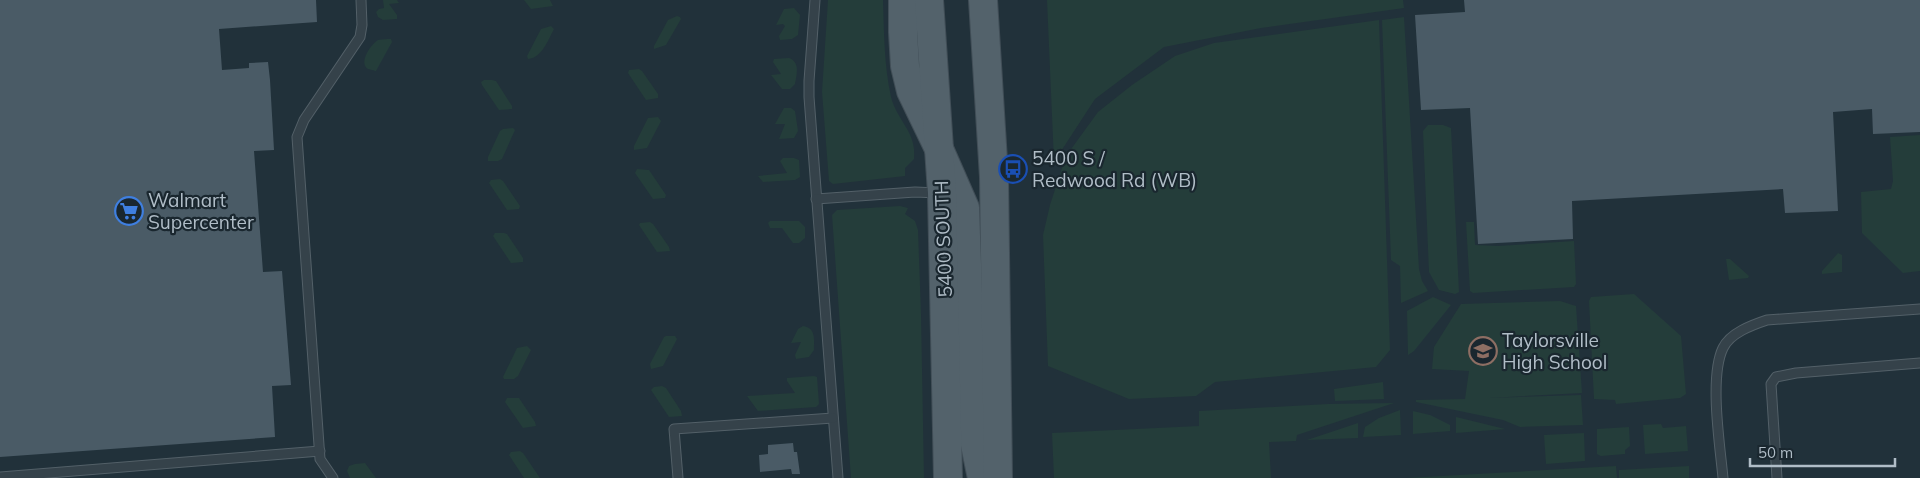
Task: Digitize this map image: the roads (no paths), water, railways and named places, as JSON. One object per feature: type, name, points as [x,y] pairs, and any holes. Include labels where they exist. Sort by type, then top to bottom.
[{"type":"main road","points":[[903,0],[903,32],[906,66],[911,91],[965,208],[973,435],[982,478]]},
{"type":"main road","name":"5400 SOUTH","points":[[930,0],[932,61],[942,193],[948,478]]},
{"type":"main road","points":[[983,0],[994,178],[998,478]]},
{"type":"lane","points":[[333,478],[322,463],[320,451],[297,137],[304,120],[360,37],[362,25],[361,0]]},
{"type":"lane","points":[[815,0],[809,81],[816,199],[838,478]]},
{"type":"lane","points":[[816,199],[915,192],[942,193]]},
{"type":"lane","points":[[1723,478],[1715,377],[1723,347],[1743,328],[1766,320],[1920,309]]},
{"type":"lane","points":[[1777,478],[1771,384],[1776,377],[1796,373],[1920,363]]},
{"type":"lane","points":[[678,478],[674,429],[833,418]]},
{"type":"lane","points":[[0,477],[320,451]]},
{"type":"place","name":"5400 S / Redwood Rd (WB)","points":[[1013,169]]},
{"type":"place","name":"Walmart Supercenter","points":[[129,211]]},
{"type":"place","name":"Taylorsville High School","points":[[1483,351]]}]
